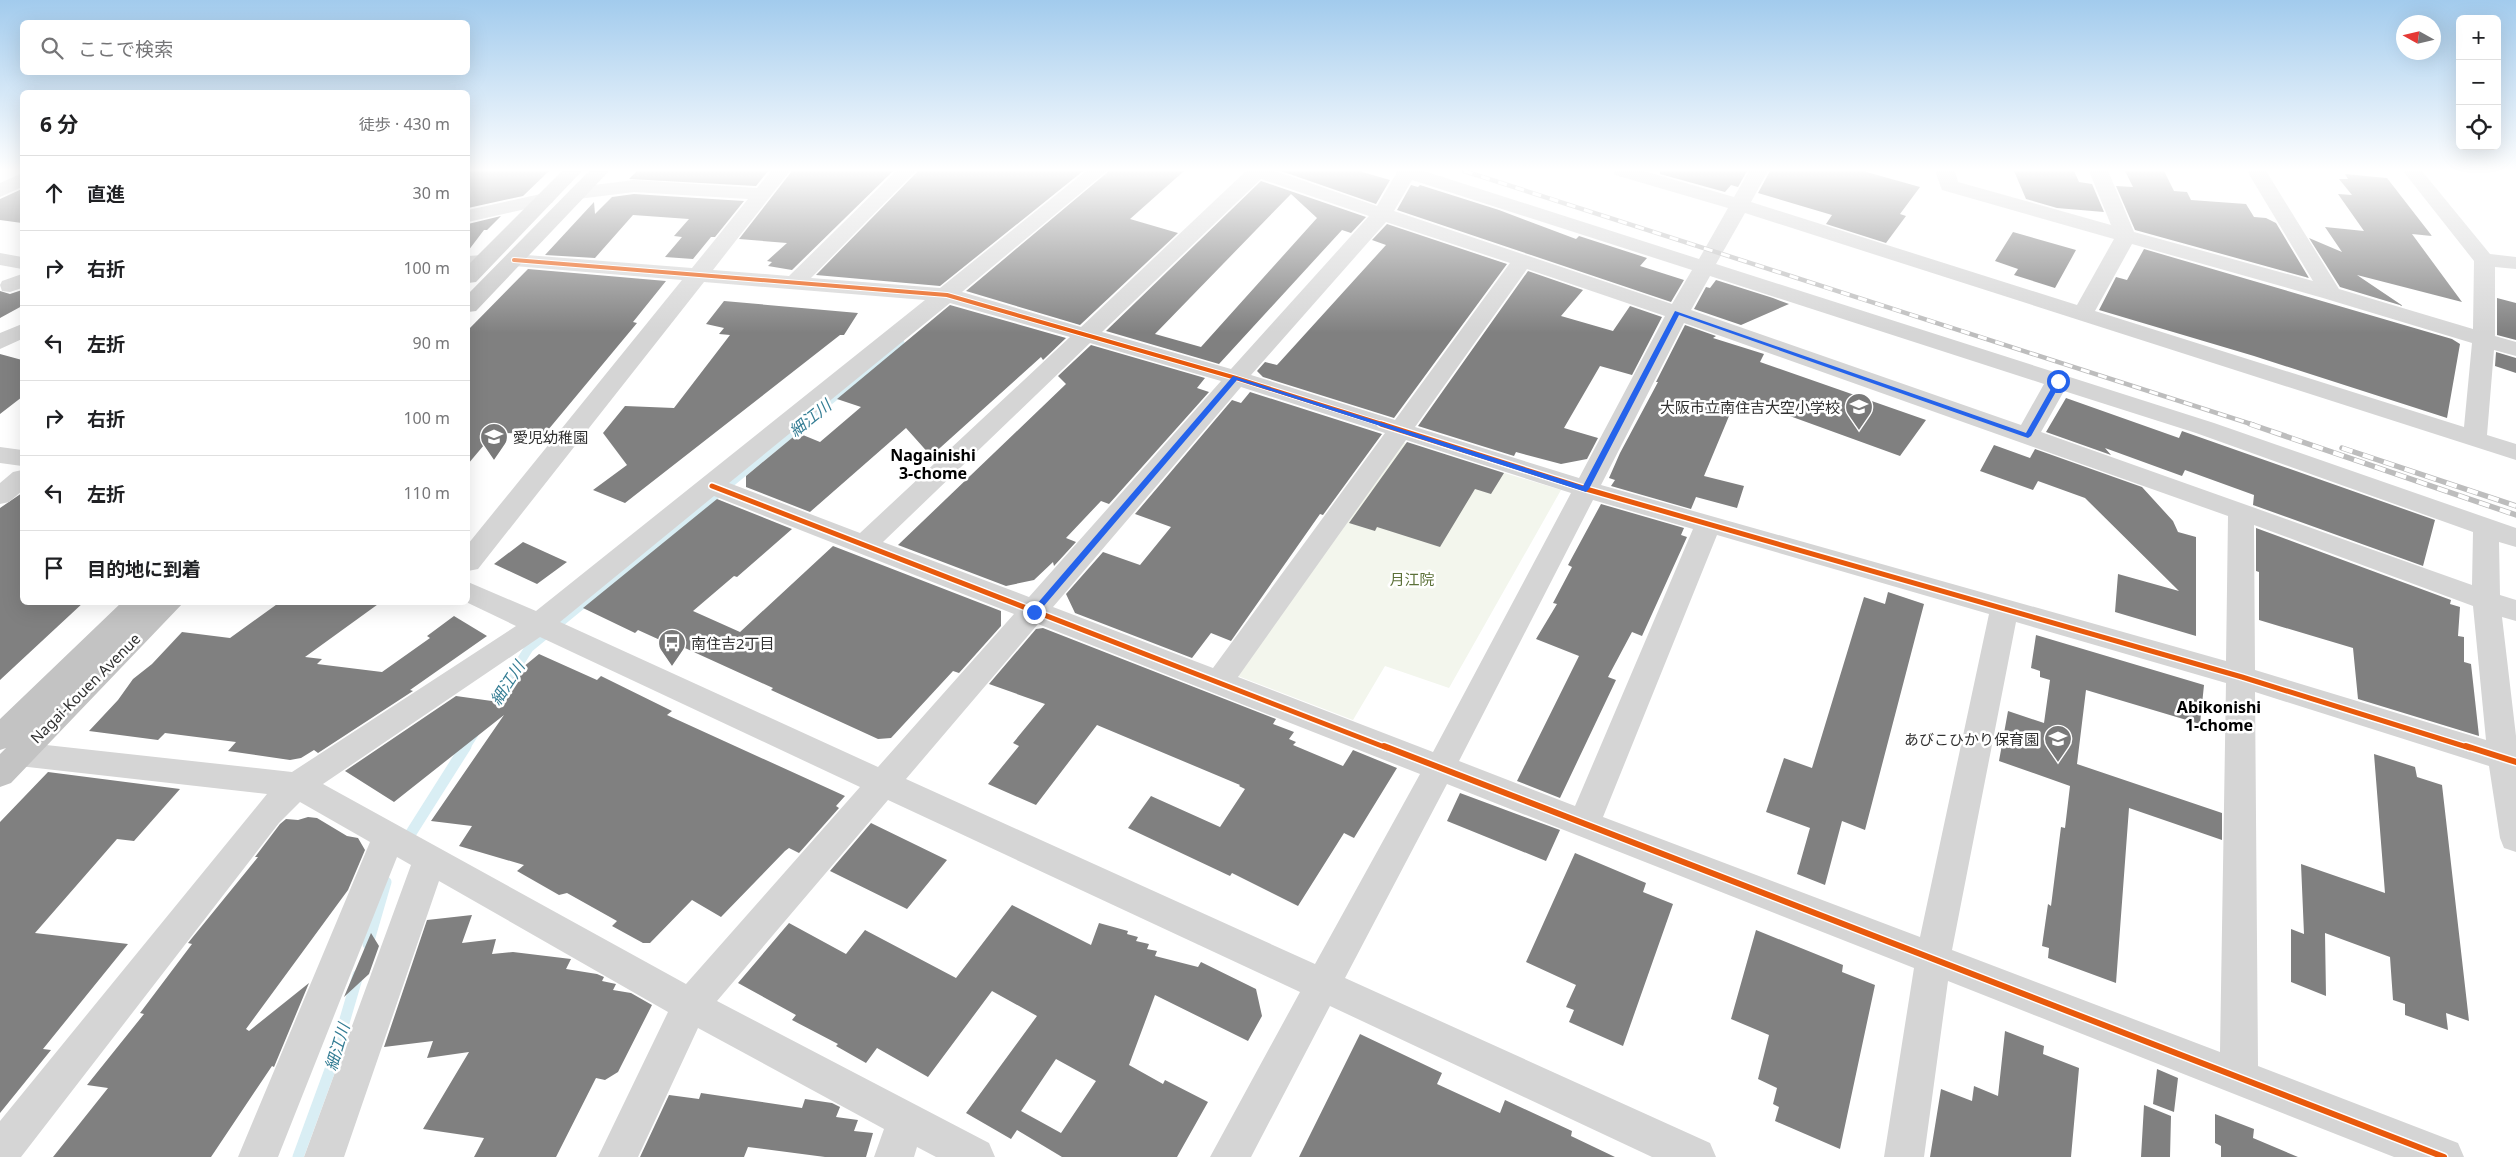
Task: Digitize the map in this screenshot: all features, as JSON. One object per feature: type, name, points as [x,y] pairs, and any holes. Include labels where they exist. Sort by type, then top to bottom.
[{"type":"highway","points":[[475,262],[516,225]]},
{"type":"highway","points":[[470,304],[547,225]]},
{"type":"highway","name":"Nagai-Kouen Avenue","points":[[6,755],[137,605]]},
{"type":"highway","name":"Nagai-Kouen Avenue","points":[[6,755],[167,605]]},
{"type":"street","points":[[470,559],[737,225]]},
{"type":"street","points":[[794,282],[852,225]]},
{"type":"street","points":[[0,1152],[268,814],[297,785],[538,625],[1032,225]]},
{"type":"street","points":[[864,545],[1202,225]]},
{"type":"street","points":[[618,1157],[690,1005],[881,783],[1034,612],[1236,378],[1371,225]]},
{"type":"street","points":[[1420,225],[1678,312],[2241,511],[2516,611]]},
{"type":"street","points":[[1571,225],[2205,428],[2516,538]]},
{"type":"street","points":[[1230,1157],[1324,986],[1678,312],[1727,225]]},
{"type":"street","points":[[1802,225],[2516,452]]},
{"type":"street","points":[[2087,225],[2330,293],[2516,348]]},
{"type":"street","points":[[2121,225],[2126,236]]},
{"type":"street","points":[[2289,225],[2330,293]]},
{"type":"street","points":[[2456,225],[2484,260],[2484,338],[2475,438]]},
{"type":"street","points":[[2083,314],[2126,236]]},
{"type":"street","points":[[514,260],[947,295],[1236,378],[1586,489],[2242,677],[2509,760]]},
{"type":"street","points":[[2484,260],[2516,263]]},
{"type":"street","points":[[1218,683],[1522,261]]},
{"type":"street","points":[[0,342],[20,331]]},
{"type":"street","points":[[2028,436],[2058,381]]},
{"type":"street","points":[[0,455],[20,458]]},
{"type":"street","points":[[0,496],[20,480]]},
{"type":"street","points":[[712,486],[2444,1157]]},
{"type":"street","points":[[2239,1077],[2242,677],[2241,511]]},
{"type":"street","points":[[1584,824],[1708,524]]},
{"type":"street","points":[[2486,527],[2486,599],[2509,760],[2516,838]]},
{"type":"street","points":[[470,593],[1696,1157]]},
{"type":"street","points":[[1904,1157],[1933,959],[2004,609]]},
{"type":"street","points":[[6,755],[297,785],[690,1005],[975,1157]]},
{"type":"street","points":[[258,1157],[389,836]]},
{"type":"street","points":[[324,1157],[430,859]]},
{"type":"street","points":[[894,1157],[906,1121]]},
{"type":"green space","name":"月江院","points":[[1402,442],[1561,490],[1449,688],[1385,666],[1353,720],[1238,676]]},
{"type":"building","points":[[470,225],[492,225],[487,230],[484,230],[470,248]]},
{"type":"building","points":[[573,225],[624,225],[595,258],[545,255]]},
{"type":"building","points":[[684,225],[725,225],[715,237],[711,237],[693,259],[665,257],[682,237],[674,236]]},
{"type":"building","points":[[750,225],[838,225],[792,270],[768,266],[772,262],[767,261],[787,243],[739,239]]},
{"type":"building","points":[[865,225],[1016,225],[940,286],[816,275]]},
{"type":"building","points":[[1045,225],[1151,225],[1178,233],[1080,325],[966,291]]},
{"type":"building","points":[[1216,225],[1261,225],[1155,334],[1201,347],[1311,225],[1359,225],[1351,233],[1342,230],[1219,364],[1106,331]]},
{"type":"building","points":[[1386,225],[1390,225],[1507,264],[1394,418],[1263,377],[1257,371],[1265,362],[1277,365],[1386,245],[1372,240]]},
{"type":"building","points":[[1442,225],[1539,225],[1576,239],[1579,236],[1647,258],[1640,266],[1684,280],[1671,302]]},
{"type":"building","points":[[1829,225],[1899,225],[1886,243]]},
{"type":"building","points":[[2133,225],[2277,225],[2309,278],[2135,230]]},
{"type":"building","points":[[2360,225],[2423,225],[2432,236],[2412,234],[2462,302],[2357,275],[2403,306],[2340,287],[2309,238],[2342,252],[2325,227],[2364,231]]},
{"type":"building","points":[[2013,232],[2076,250],[2055,288],[2014,275],[2018,269],[1995,261]]},
{"type":"building","points":[[2144,249],[2452,339],[2460,344],[2447,418],[2254,356],[2099,310],[2116,277],[2127,280]]},
{"type":"building","points":[[528,269],[666,281],[633,322],[637,323],[543,436],[495,432],[470,462],[470,328]]},
{"type":"building","points":[[1528,271],[1583,290],[1561,316],[1613,331],[1630,306],[1662,317],[1632,375],[1600,366],[1564,428],[1598,438],[1587,459],[1561,464],[1516,452],[1514,456],[1418,426]]},
{"type":"building","points":[[1716,280],[1789,304],[1741,325],[1694,309],[1706,287],[1710,288]]},
{"type":"building","points":[[0,291],[10,294],[20,291],[20,307],[0,318]]},
{"type":"building","points":[[2497,298],[2516,303],[2516,340],[2497,335]]},
{"type":"building","points":[[724,301],[858,313],[844,335],[840,335],[625,503],[593,490],[627,465],[603,433],[625,406],[674,408],[730,335],[719,334],[724,328],[706,324]]},
{"type":"building","points":[[950,305],[1066,338],[1043,360],[1041,357],[931,456],[906,428],[810,512],[746,487],[746,476],[798,433],[820,442],[861,407],[837,399]]},
{"type":"building","points":[[1685,325],[1716,336],[1713,338],[1764,354],[1760,362],[1926,420],[1900,456],[1737,397],[1704,476],[1744,486],[1737,508],[1696,497],[1691,509],[1611,486],[1615,480],[1609,478],[1620,453],[1658,382],[1656,382]]},
{"type":"building","points":[[1091,345],[1205,378],[1197,388],[1209,392],[1109,504],[1101,501],[1066,538],[1076,542],[1054,566],[1053,562],[1034,580],[1006,586],[898,545],[1066,384],[1058,376]]},
{"type":"building","points":[[2496,352],[2516,358],[2516,373],[2495,366]]},
{"type":"building","points":[[0,354],[20,359],[20,399],[0,414]]},
{"type":"building","points":[[1250,392],[1382,434],[1323,515],[1320,514],[1231,641],[1211,633],[1192,658],[1075,613],[1066,594],[1103,552],[1140,565],[1171,527],[1135,514],[1232,400],[1241,403]]},
{"type":"building","points":[[2066,398],[2179,438],[2182,431],[2435,520],[2423,566],[2253,505],[2254,495],[2185,470],[2182,476],[2105,448],[2111,455],[2046,432]]},
{"type":"building","points":[[1407,442],[1504,473],[1491,494],[1475,489],[1440,547],[1377,527],[1375,531],[1349,523]]},
{"type":"building","points":[[1994,445],[2030,458],[2035,449],[2142,487],[2173,521],[2178,532],[2196,537],[2196,636],[2115,612],[2118,574],[2179,591],[2085,498],[2038,481],[2033,490],[1980,471]]},
{"type":"building","points":[[20,494],[20,605],[81,605],[0,680],[0,508]]},
{"type":"building","points":[[717,499],[792,529],[737,577],[734,576],[693,611],[740,632],[833,546],[1001,611],[1001,626],[959,673],[953,671],[891,738],[878,739],[771,690],[773,688],[663,638],[660,640],[638,630],[635,633],[583,608]]},
{"type":"building","points":[[1601,504],[1684,528],[1681,535],[1687,537],[1642,636],[1632,632],[1608,677],[1616,680],[1560,798],[1517,781],[1579,656],[1536,639],[1557,604],[1553,603],[1572,567],[1568,565]]},
{"type":"building","points":[[2256,528],[2451,600],[2450,604],[2460,607],[2458,636],[2464,637],[2464,662],[2471,664],[2479,736],[2358,699],[2353,648],[2259,620],[2259,572],[2256,571]]},
{"type":"building","points":[[523,542],[567,562],[537,584],[494,564]]},
{"type":"building","points":[[1888,592],[1924,604],[1865,830],[1842,821],[1825,885],[1797,874],[1810,828],[1766,812],[1784,758],[1812,768],[1864,597],[1885,604]]},
{"type":"building","points":[[276,605],[377,605],[305,657],[322,659],[317,664],[382,672],[430,638],[427,636],[454,616],[487,636],[410,690],[413,691],[318,753],[314,750],[301,758],[290,760],[228,751],[236,742],[165,733],[158,740],[89,731],[118,700],[133,679],[152,664],[182,632],[230,638]]},
{"type":"building","points":[[1043,628],[1276,719],[1273,724],[1294,732],[1289,739],[1296,742],[1293,745],[1343,766],[1353,750],[1397,768],[1354,838],[1344,833],[1298,906],[1232,873],[1230,876],[1128,828],[1151,796],[1220,827],[1245,789],[1240,785],[1097,725],[1036,805],[988,784],[1019,746],[1013,743],[1045,704],[989,684],[1036,629]]},
{"type":"building","points":[[2036,635],[2204,685],[2200,724],[2086,690],[2077,764],[2222,813],[2222,840],[2129,808],[2116,983],[2048,958],[2049,948],[2042,946],[2048,904],[2051,906],[2061,827],[2065,828],[2070,786],[1999,761],[2008,711],[2044,723],[2050,680],[2040,677],[2040,671],[2031,668]]},
{"type":"building","points":[[539,654],[597,680],[601,676],[672,711],[667,715],[845,796],[836,806],[839,808],[799,853],[789,848],[785,851],[721,917],[692,900],[650,943],[643,943],[612,926],[617,921],[567,893],[559,895],[517,871],[524,865],[459,846],[472,826],[431,821],[504,715],[394,802],[345,771],[456,696],[499,702],[517,672]]},
{"type":"building","points":[[2374,754],[2415,767],[2417,777],[2442,785],[2469,1021],[2446,1013],[2448,1030],[2405,1015],[2405,1004],[2393,1000],[2390,957],[2325,933],[2326,996],[2291,982],[2291,929],[2304,934],[2301,864],[2385,893]]},
{"type":"building","points":[[48,772],[180,789],[134,841],[117,839],[35,933],[128,944],[43,1049],[51,1050],[0,1113],[0,822]]},
{"type":"building","points":[[1460,793],[1560,830],[1546,861],[1447,821]]},
{"type":"building","points":[[308,817],[317,818],[347,836],[358,838],[365,850],[348,890],[246,1029],[249,1031],[309,983],[274,1067],[272,1066],[211,1157],[53,1157],[108,1088],[87,1085],[144,1014],[140,1013],[192,944],[188,943],[258,857],[255,857],[280,824],[286,819],[298,820]]},
{"type":"building","points":[[871,823],[947,860],[907,909],[830,871]]},
{"type":"building","points":[[1575,853],[1646,883],[1643,892],[1673,904],[1623,1046],[1569,1022],[1574,1010],[1566,1007],[1576,985],[1526,962]]},
{"type":"building","points":[[1012,905],[1091,945],[1099,923],[1128,931],[1127,934],[1138,937],[1136,941],[1149,944],[1147,949],[1157,951],[1155,956],[1198,967],[1201,962],[1256,989],[1262,1016],[1248,1041],[1155,995],[1129,1065],[1163,1084],[1165,1080],[1208,1102],[1177,1157],[1062,1157],[1017,1130],[1011,1139],[966,1113],[1037,1016],[992,991],[928,1077],[877,1048],[866,1063],[836,1046],[838,1044],[792,1020],[796,1015],[738,983],[789,923],[846,954],[865,930],[956,978]],"holes":[[[1056,1059],[1096,1081],[1061,1133],[1021,1111]]]},
{"type":"building","points":[[472,915],[462,943],[496,939],[492,954],[513,952],[571,959],[566,969],[597,974],[604,977],[602,981],[616,984],[613,990],[631,993],[652,1005],[618,1072],[605,1080],[596,1078],[556,1157],[474,1157],[484,1138],[423,1129],[469,1052],[427,1058],[433,1041],[384,1047],[427,920]]},
{"type":"building","points":[[1756,930],[1843,965],[1842,972],[1875,985],[1840,1149],[1775,1121],[1779,1107],[1773,1104],[1777,1088],[1758,1079],[1769,1035],[1731,1019]]},
{"type":"building","points":[[371,933],[379,946],[369,974],[344,997]]},
{"type":"building","points":[[2005,1031],[2044,1046],[2043,1054],[2079,1068],[2071,1157],[1930,1157],[1941,1089],[1972,1101],[1974,1086],[1998,1096]]},
{"type":"building","points":[[1360,1034],[1442,1073],[1437,1084],[1500,1113],[1505,1100],[1572,1131],[1571,1136],[1615,1157],[1299,1157]]},
{"type":"building","points":[[2157,1069],[2178,1078],[2174,1112],[2153,1104]]},
{"type":"building","points":[[701,1093],[802,1108],[805,1099],[832,1103],[840,1107],[836,1117],[858,1120],[854,1131],[873,1133],[866,1157],[825,1157],[748,1147],[744,1157],[640,1157],[669,1095],[699,1099]]},
{"type":"building","points":[[2144,1105],[2171,1116],[2170,1157],[2141,1157]]},
{"type":"building","points":[[2215,1114],[2254,1129],[2253,1138],[2298,1157],[2221,1157],[2221,1146],[2215,1143]]},
{"type":"waterway","name":"細江川","points":[[801,425],[901,343]]},
{"type":"waterway","name":"細江川","points":[[489,711],[529,648],[802,424]]},
{"type":"waterway","name":"細江川","points":[[465,748],[474,734]]},
{"type":"waterway","name":"細江川","points":[[406,841],[466,746]]},
{"type":"waterway","name":"細江川","points":[[368,944],[386,882]]},
{"type":"waterway","name":"細江川","points":[[298,1157],[331,1067],[358,975]]},
{"type":"railway","points":[[1632,225],[2254,425]]},
{"type":"railway","points":[[2250,424],[2516,515]]},
{"type":"railway","points":[[2342,448],[2516,506]]},
{"type":"cycle path","points":[[514,260],[947,295],[1236,378],[1586,489],[2242,677],[2516,762]]},
{"type":"cycle path","points":[[712,486],[2444,1157]]},
{"type":"place","name":"大阪市立南住吉大空小学校","points":[[1859,431]]},
{"type":"place","name":"愛児幼稚園","points":[[494,461]]},
{"type":"place","name":"南住吉2丁目","points":[[672,667]]},
{"type":"place","name":"あびこひかり保育園","points":[[2058,763]]},
{"type":"district","name":"Nagainishi 3-chome","points":[[933,464]]},
{"type":"district","name":"Abikonishi 1-chome","points":[[2219,716]]},
{"type":"route","points":[[1034,612],[1236,378],[1586,489],[1678,312],[2028,436],[2058,381]]}]
